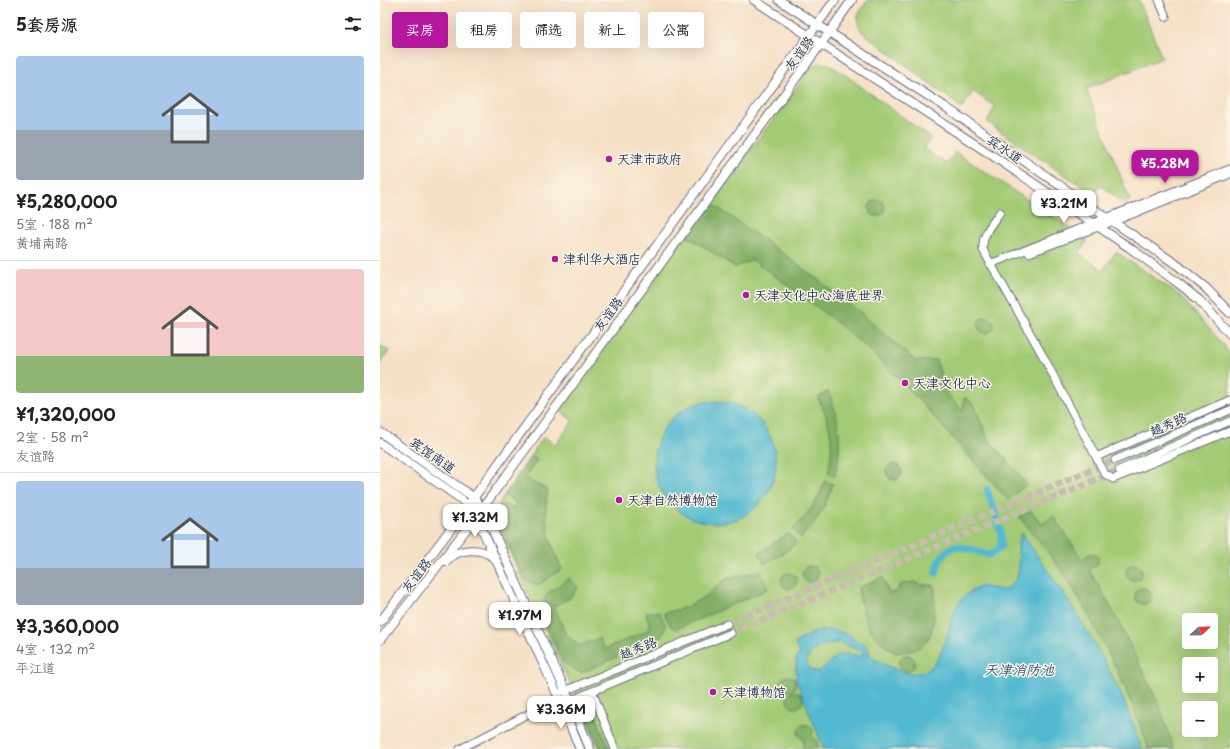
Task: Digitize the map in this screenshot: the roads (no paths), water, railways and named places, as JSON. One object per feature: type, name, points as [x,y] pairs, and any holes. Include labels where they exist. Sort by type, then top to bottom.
[{"type":"main road","name":"宾水道","points":[[754,0],[990,154],[1178,283],[1199,300],[1230,334]]},
{"type":"main road","name":"宾水道","points":[[779,0],[944,106],[1176,264],[1206,288],[1230,313]]},
{"type":"main road","name":"友谊路","points":[[380,622],[468,505],[835,0]]},
{"type":"main road","name":"友谊路","points":[[380,640],[482,508],[852,0]]},
{"type":"main road","name":"宾馆南道","points":[[380,432],[473,497],[482,508],[570,701],[590,749]]},
{"type":"main road","name":"宾馆南道","points":[[380,443],[468,505],[476,516],[559,699],[580,749]]},
{"type":"main road","points":[[428,578],[435,574],[448,559],[462,551],[471,550],[484,552],[497,561]]},
{"type":"street","points":[[1159,0],[1166,17]]},
{"type":"street","points":[[1110,220],[1230,169]]},
{"type":"street","points":[[992,265],[1230,174]]},
{"type":"street","points":[[1002,213],[982,241],[982,250],[1040,350],[1105,474],[1113,479],[1230,431]]},
{"type":"street","points":[[1096,457],[1230,400]]},
{"type":"street","name":"越秀路","points":[[1115,460],[1230,410]]},
{"type":"street","name":"越秀路","points":[[1119,470],[1230,421]]},
{"type":"street","name":"越秀路","points":[[728,624],[565,690],[559,699],[570,701],[731,633]]},
{"type":"street","points":[[592,691],[615,749]]},
{"type":"street","points":[[460,749],[559,699]]},
{"type":"water","points":[[715,401],[738,406],[758,419],[771,439],[776,462],[771,485],[758,505],[738,518],[715,523],[692,518],[672,505],[659,485],[654,462],[659,439],[672,419],[692,406]]},
{"type":"water","name":"天津消防池","points":[[1021,533],[1057,584],[1090,636],[1119,691],[1132,720],[1142,749],[824,749],[795,677],[797,676],[796,657],[800,655],[795,643],[802,638],[822,630],[836,631],[851,636],[851,638],[863,643],[873,658],[891,667],[909,673],[924,672],[934,665],[940,654],[955,611],[962,599],[980,587],[1005,590],[1016,580],[1019,569],[1018,544]],"holes":[[[839,642],[859,650],[863,654],[861,656],[849,654],[837,656],[821,670],[813,671],[807,664],[807,659],[812,651],[825,645]]]},
{"type":"waterway","points":[[936,573],[939,560],[947,551],[955,546],[971,549],[988,555],[994,553],[1001,547],[1001,532],[987,489]]},
{"type":"tunnel","points":[[727,624],[1115,460]]},
{"type":"tunnel","points":[[731,633],[1119,470]]},
{"type":"place","name":"天津市政府","points":[[609,159]]},
{"type":"place","name":"津利华大酒店","points":[[555,259]]},
{"type":"place","name":"天津文化中心海底世界","points":[[746,295]]},
{"type":"place","name":"天津文化中心","points":[[905,383]]},
{"type":"place","name":"天津自然博物馆","points":[[619,500]]},
{"type":"place","name":"天津博物馆","points":[[713,692]]}]
